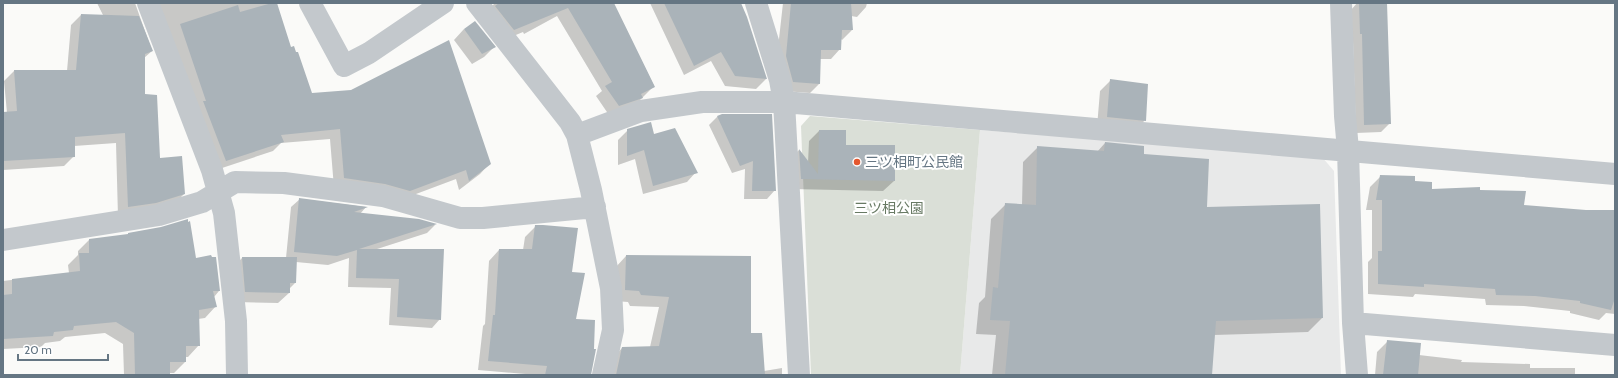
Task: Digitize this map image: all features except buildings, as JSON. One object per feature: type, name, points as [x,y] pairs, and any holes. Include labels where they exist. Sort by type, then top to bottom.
[{"type":"street","points":[[310,3],[344,66],[369,52],[443,3]]},
{"type":"street","points":[[477,3],[570,122],[577,135],[595,207],[612,288],[613,330],[603,375]]},
{"type":"street","points":[[756,3],[780,80],[784,102],[799,375]]},
{"type":"street","points":[[1341,3],[1348,150],[1353,323],[1357,375]]},
{"type":"street","points":[[150,4],[212,170],[224,214],[236,321],[237,375]]},
{"type":"street","points":[[577,135],[641,111],[702,102],[784,102],[1615,174]]},
{"type":"street","points":[[3,240],[159,216],[202,202],[235,182],[284,183],[383,196],[460,218],[483,218],[595,207]]},
{"type":"street","points":[[1353,323],[1615,345]]},
{"type":"shaded area","points":[[980,130],[1322,157],[1334,171],[1341,375],[960,375]]},
{"type":"green space","name":"三ツ相公園","points":[[810,116],[980,130],[960,375],[811,375],[801,126]]},
{"type":"place","name":"三ツ相町公民館","points":[[857,162]]}]
